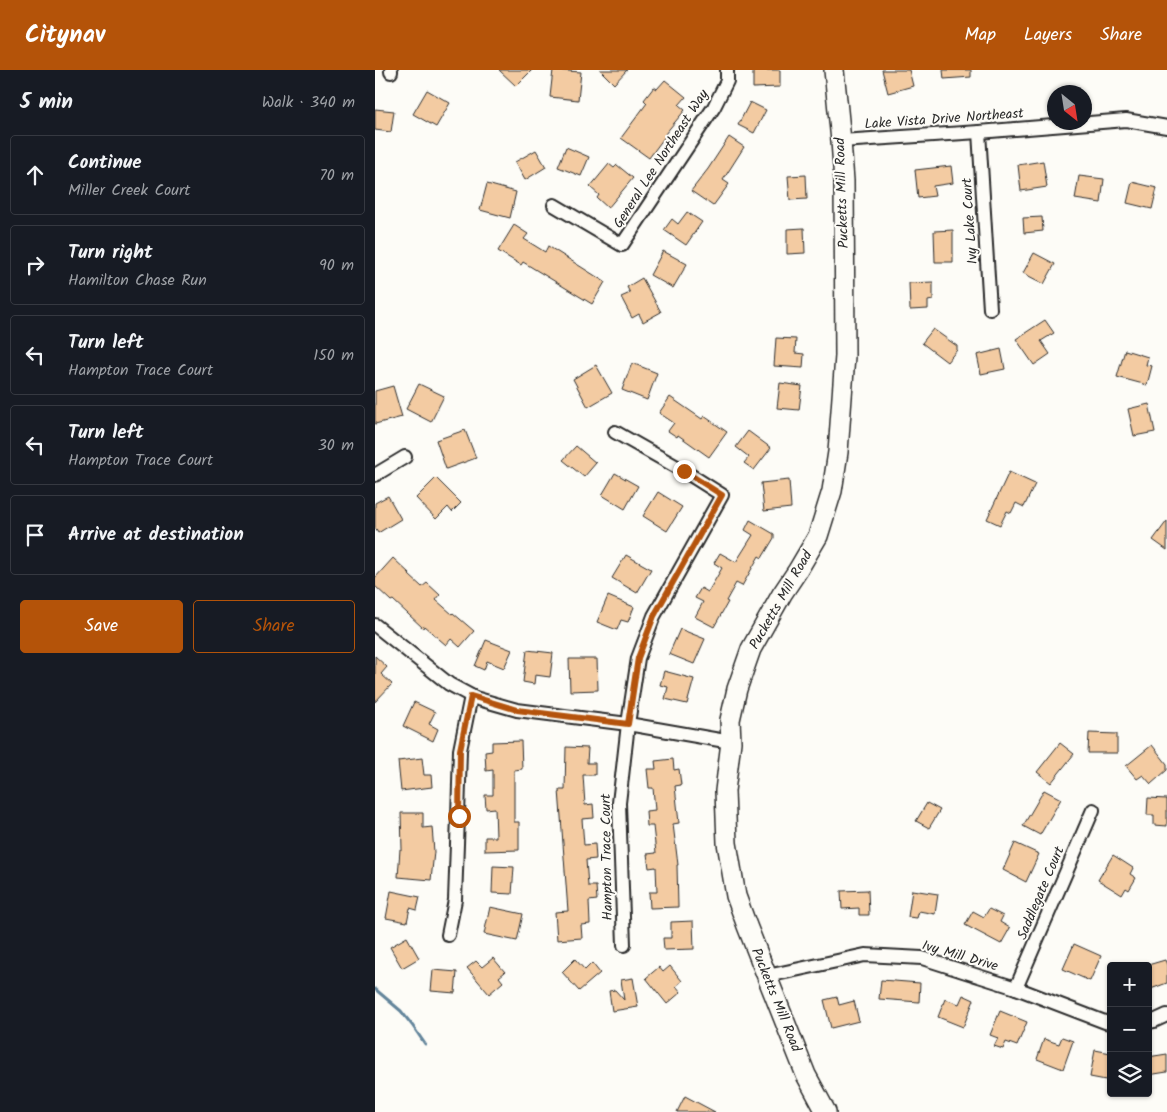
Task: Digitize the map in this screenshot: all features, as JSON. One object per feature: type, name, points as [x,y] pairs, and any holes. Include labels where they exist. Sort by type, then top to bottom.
[{"type":"street","name":"General Lee Northeast Way","points":[[554,205],[622,245],[714,107],[727,81],[727,70]]},
{"type":"street","name":"Pucketts Mill Road","points":[[826,1112],[806,1075],[737,896],[727,843],[725,791],[731,742],[730,720],[737,689],[751,649],[818,536],[832,491],[838,452],[845,356],[844,181],[834,70]]},
{"type":"street","name":"Lake Vista Drive Northeast","points":[[841,140],[979,132],[1126,120],[1167,127]]},
{"type":"street","name":"Ivy Lake Court","points":[[979,132],[990,308]]},
{"type":"street","name":"Hampton Trace Court","points":[[615,432],[722,495],[654,616],[638,658],[619,803],[624,945]]},
{"type":"street","points":[[375,475],[405,457]]},
{"type":"street","points":[[375,625],[449,684],[471,696],[517,710],[628,724],[731,742]]},
{"type":"street","points":[[448,935],[455,900],[460,750],[471,696]]},
{"type":"street","name":"Saddlegate Court","points":[[1017,988],[1093,810]]},
{"type":"street","name":"Ivy Mill Drive","points":[[767,976],[865,955],[922,958],[1017,988],[1107,1022]]},
{"type":"street","points":[[1152,1021],[1167,1015]]},
{"type":"building","points":[[499,70],[532,70],[516,86]]},
{"type":"building","points":[[553,70],[581,72],[578,100],[550,97]]},
{"type":"building","points":[[600,70],[627,70],[614,84]]},
{"type":"building","points":[[753,70],[780,70],[780,87],[753,88]]},
{"type":"building","points":[[882,70],[909,70],[913,86],[888,93]]},
{"type":"building","points":[[943,70],[971,70],[971,77],[944,79]]},
{"type":"building","points":[[665,80],[686,97],[679,105],[685,110],[665,134],[649,158],[621,138],[647,103],[644,100],[654,87],[657,89]]},
{"type":"building","points":[[427,90],[450,103],[436,127],[413,114]]},
{"type":"building","points":[[750,102],[766,110],[754,133],[738,125]]},
{"type":"building","points":[[375,109],[394,111],[391,132],[375,130]]},
{"type":"building","points":[[729,137],[744,147],[723,180],[729,184],[713,206],[691,191]]},
{"type":"building","points":[[566,147],[589,157],[581,176],[558,167]]},
{"type":"building","points":[[536,150],[546,167],[525,180],[515,162]]},
{"type":"building","points":[[1043,161],[1047,187],[1021,191],[1018,165]]},
{"type":"building","points":[[609,164],[614,168],[617,165],[633,178],[608,208],[597,198],[599,195],[590,187]]},
{"type":"building","points":[[951,166],[953,183],[933,186],[935,196],[918,198],[915,170]]},
{"type":"building","points":[[806,175],[807,199],[790,200],[788,176]]},
{"type":"building","points":[[1079,176],[1104,179],[1101,203],[1075,199]]},
{"type":"building","points":[[1132,182],[1157,188],[1152,209],[1127,203]]},
{"type":"building","points":[[487,184],[516,192],[510,218],[480,210]]},
{"type":"building","points":[[687,212],[702,222],[686,245],[664,230],[672,219],[678,224]]},
{"type":"building","points":[[1042,217],[1043,231],[1024,233],[1023,218]]},
{"type":"building","points":[[514,225],[528,234],[524,239],[545,252],[548,246],[605,282],[592,304],[523,262],[521,265],[498,251]]},
{"type":"building","points":[[804,228],[805,253],[787,254],[787,229]]},
{"type":"building","points":[[953,230],[953,262],[935,262],[934,231]]},
{"type":"building","points":[[663,251],[687,264],[673,288],[650,275]]},
{"type":"building","points":[[1034,253],[1055,264],[1044,284],[1023,273]]},
{"type":"building","points":[[642,278],[661,312],[643,322],[639,314],[632,318],[621,297],[630,293],[627,287]]},
{"type":"building","points":[[933,282],[933,300],[928,301],[928,309],[910,310],[909,283]]},
{"type":"building","points":[[1045,320],[1054,333],[1041,341],[1050,354],[1034,365],[1016,339]]},
{"type":"building","points":[[933,329],[957,346],[957,350],[947,362],[922,343]]},
{"type":"building","points":[[776,338],[796,339],[795,353],[804,354],[803,368],[774,366]]},
{"type":"building","points":[[1001,349],[1005,369],[981,374],[977,355]]},
{"type":"building","points":[[1125,350],[1148,357],[1146,365],[1152,366],[1147,385],[1117,377]]},
{"type":"building","points":[[632,363],[657,373],[647,400],[622,390]]},
{"type":"building","points":[[596,365],[612,393],[588,407],[573,379]]},
{"type":"building","points":[[780,383],[802,386],[799,410],[777,408]]},
{"type":"building","points":[[419,384],[444,396],[431,422],[406,409]]},
{"type":"building","points":[[393,386],[402,417],[375,424],[375,391]]},
{"type":"building","points":[[670,397],[702,419],[704,416],[727,432],[709,457],[678,435],[677,437],[668,431],[674,423],[659,413]]},
{"type":"building","points":[[1149,404],[1155,432],[1134,436],[1128,409]]},
{"type":"building","points":[[465,430],[476,458],[446,469],[436,440]]},
{"type":"building","points":[[748,431],[771,448],[754,470],[744,463],[749,457],[736,447]]},
{"type":"building","points":[[576,446],[596,463],[584,477],[563,460]]},
{"type":"building","points":[[1009,472],[1035,484],[1024,507],[1016,503],[1011,513],[1007,511],[1000,525],[987,519]]},
{"type":"building","points":[[615,473],[638,486],[625,509],[602,495]]},
{"type":"building","points":[[436,478],[461,503],[452,512],[448,507],[436,519],[416,498]]},
{"type":"building","points":[[789,480],[791,508],[764,511],[761,483]]},
{"type":"building","points":[[658,492],[682,507],[667,531],[643,516]]},
{"type":"building","points":[[388,496],[401,519],[378,533],[375,528],[375,503]]},
{"type":"building","points":[[750,520],[774,534],[774,538],[762,558],[759,556],[742,586],[736,583],[714,627],[695,617],[703,602],[695,598],[701,588],[708,592],[722,568],[714,563],[720,553],[736,562],[753,535],[745,530]]},
{"type":"building","points":[[1167,521],[1167,550],[1153,540]]},
{"type":"building","points":[[626,555],[651,569],[637,593],[612,578]]},
{"type":"building","points":[[393,558],[422,587],[427,583],[440,595],[436,600],[474,631],[460,647],[451,639],[446,645],[424,626],[423,628],[375,586],[375,578]]},
{"type":"building","points":[[608,596],[634,607],[628,622],[621,620],[617,630],[597,622]]},
{"type":"building","points":[[680,629],[705,639],[694,664],[669,654]]},
{"type":"building","points":[[486,640],[512,650],[504,668],[487,661],[484,670],[475,666]]},
{"type":"building","points":[[527,650],[553,653],[550,677],[535,675],[534,684],[523,682]]},
{"type":"building","points":[[375,656],[387,667],[381,674],[392,684],[375,702]]},
{"type":"building","points":[[569,659],[597,659],[598,690],[570,691]]},
{"type":"building","points":[[664,671],[694,679],[687,704],[665,699],[668,687],[660,685]]},
{"type":"building","points":[[414,702],[435,712],[429,724],[438,729],[433,741],[403,726]]},
{"type":"building","points":[[1089,733],[1117,734],[1117,753],[1088,753]]},
{"type":"building","points":[[521,741],[522,769],[514,770],[514,822],[519,822],[519,850],[485,851],[485,837],[496,837],[495,808],[486,809],[485,795],[493,795],[493,770],[486,771],[485,752],[492,751],[492,742]]},
{"type":"building","points":[[1060,743],[1074,754],[1051,783],[1037,772]]},
{"type":"building","points":[[1152,745],[1167,764],[1167,770],[1151,784],[1143,775],[1137,779],[1126,766]]},
{"type":"building","points":[[566,747],[588,748],[587,763],[595,763],[595,775],[583,775],[585,805],[593,804],[594,818],[582,819],[584,845],[595,844],[596,859],[586,860],[588,886],[596,886],[597,900],[589,901],[590,924],[581,925],[582,938],[557,940],[555,912],[568,911],[559,790],[565,790]]},
{"type":"building","points":[[422,758],[424,775],[431,775],[432,787],[401,791],[398,761]]},
{"type":"building","points":[[673,759],[674,770],[679,769],[681,785],[675,786],[679,823],[673,824],[678,865],[678,907],[650,908],[649,892],[657,892],[656,867],[649,868],[647,854],[656,853],[653,826],[647,826],[646,811],[655,810],[653,788],[649,788],[647,769],[656,769],[655,761]]},
{"type":"building","points":[[1044,790],[1061,799],[1040,835],[1023,826]]},
{"type":"building","points":[[1148,798],[1167,799],[1167,826],[1154,825],[1154,815],[1147,815]]},
{"type":"building","points":[[927,803],[940,810],[929,828],[916,821]]},
{"type":"building","points":[[401,813],[423,813],[423,828],[432,827],[434,852],[431,880],[398,877],[400,849],[402,849]]},
{"type":"building","points":[[1015,843],[1039,854],[1026,882],[1003,870]]},
{"type":"building","points":[[1113,855],[1133,868],[1130,874],[1136,878],[1129,890],[1126,888],[1122,895],[1098,880]]},
{"type":"building","points":[[493,866],[514,867],[512,894],[492,893]]},
{"type":"building","points":[[868,890],[869,915],[859,915],[859,908],[842,909],[841,891]]},
{"type":"building","points":[[912,890],[938,894],[935,914],[919,911],[917,918],[908,917]]},
{"type":"building","points":[[391,891],[420,897],[417,910],[410,908],[407,922],[386,918]]},
{"type":"building","points":[[490,907],[523,914],[517,941],[484,934]]},
{"type":"building","points":[[989,909],[1003,916],[1000,922],[1010,928],[1001,944],[965,925],[973,911],[984,917]]},
{"type":"building","points":[[693,921],[694,949],[664,950],[663,938],[671,938],[671,922]]},
{"type":"building","points":[[407,937],[419,958],[402,968],[390,947]]},
{"type":"building","points":[[1074,944],[1101,956],[1090,981],[1063,969]]},
{"type":"building","points":[[493,958],[505,972],[499,977],[503,982],[489,994],[467,968],[476,961],[482,967]]},
{"type":"building","points":[[575,959],[585,970],[592,963],[600,973],[579,991],[562,972]]},
{"type":"building","points":[[1165,960],[1167,965],[1167,983],[1152,989],[1152,964]]},
{"type":"building","points":[[670,966],[682,981],[676,986],[681,992],[667,1004],[646,978],[659,967],[663,972]]},
{"type":"building","points":[[433,970],[457,972],[455,993],[431,991]]},
{"type":"building","points":[[633,978],[638,1007],[612,1011],[609,991],[615,990],[624,1000],[621,980]]},
{"type":"building","points":[[881,980],[920,983],[919,1002],[879,999]]},
{"type":"building","points":[[963,995],[974,1000],[963,1027],[938,1017],[945,999],[959,1004]]},
{"type":"building","points":[[837,997],[839,1005],[854,1001],[859,1021],[831,1028],[824,1000]]},
{"type":"building","points":[[1000,1011],[1027,1022],[1017,1046],[1006,1042],[1003,1049],[994,1046],[998,1038],[990,1035]]},
{"type":"building","points":[[1062,1037],[1073,1041],[1063,1069],[1037,1059],[1044,1039],[1059,1044]]},
{"type":"building","points":[[1095,1050],[1107,1052],[1107,1080],[1090,1077]]},
{"type":"building","points":[[1167,1054],[1167,1072],[1152,1074],[1152,1056]]},
{"type":"building","points":[[685,1096],[715,1112],[677,1112]]},
{"type":"waterway","points":[[375,989],[401,1011],[425,1044]]},
{"type":"route","points":[[459,816],[460,750],[471,696],[517,710],[628,724],[638,658],[654,616],[722,495],[684,471]]}]
